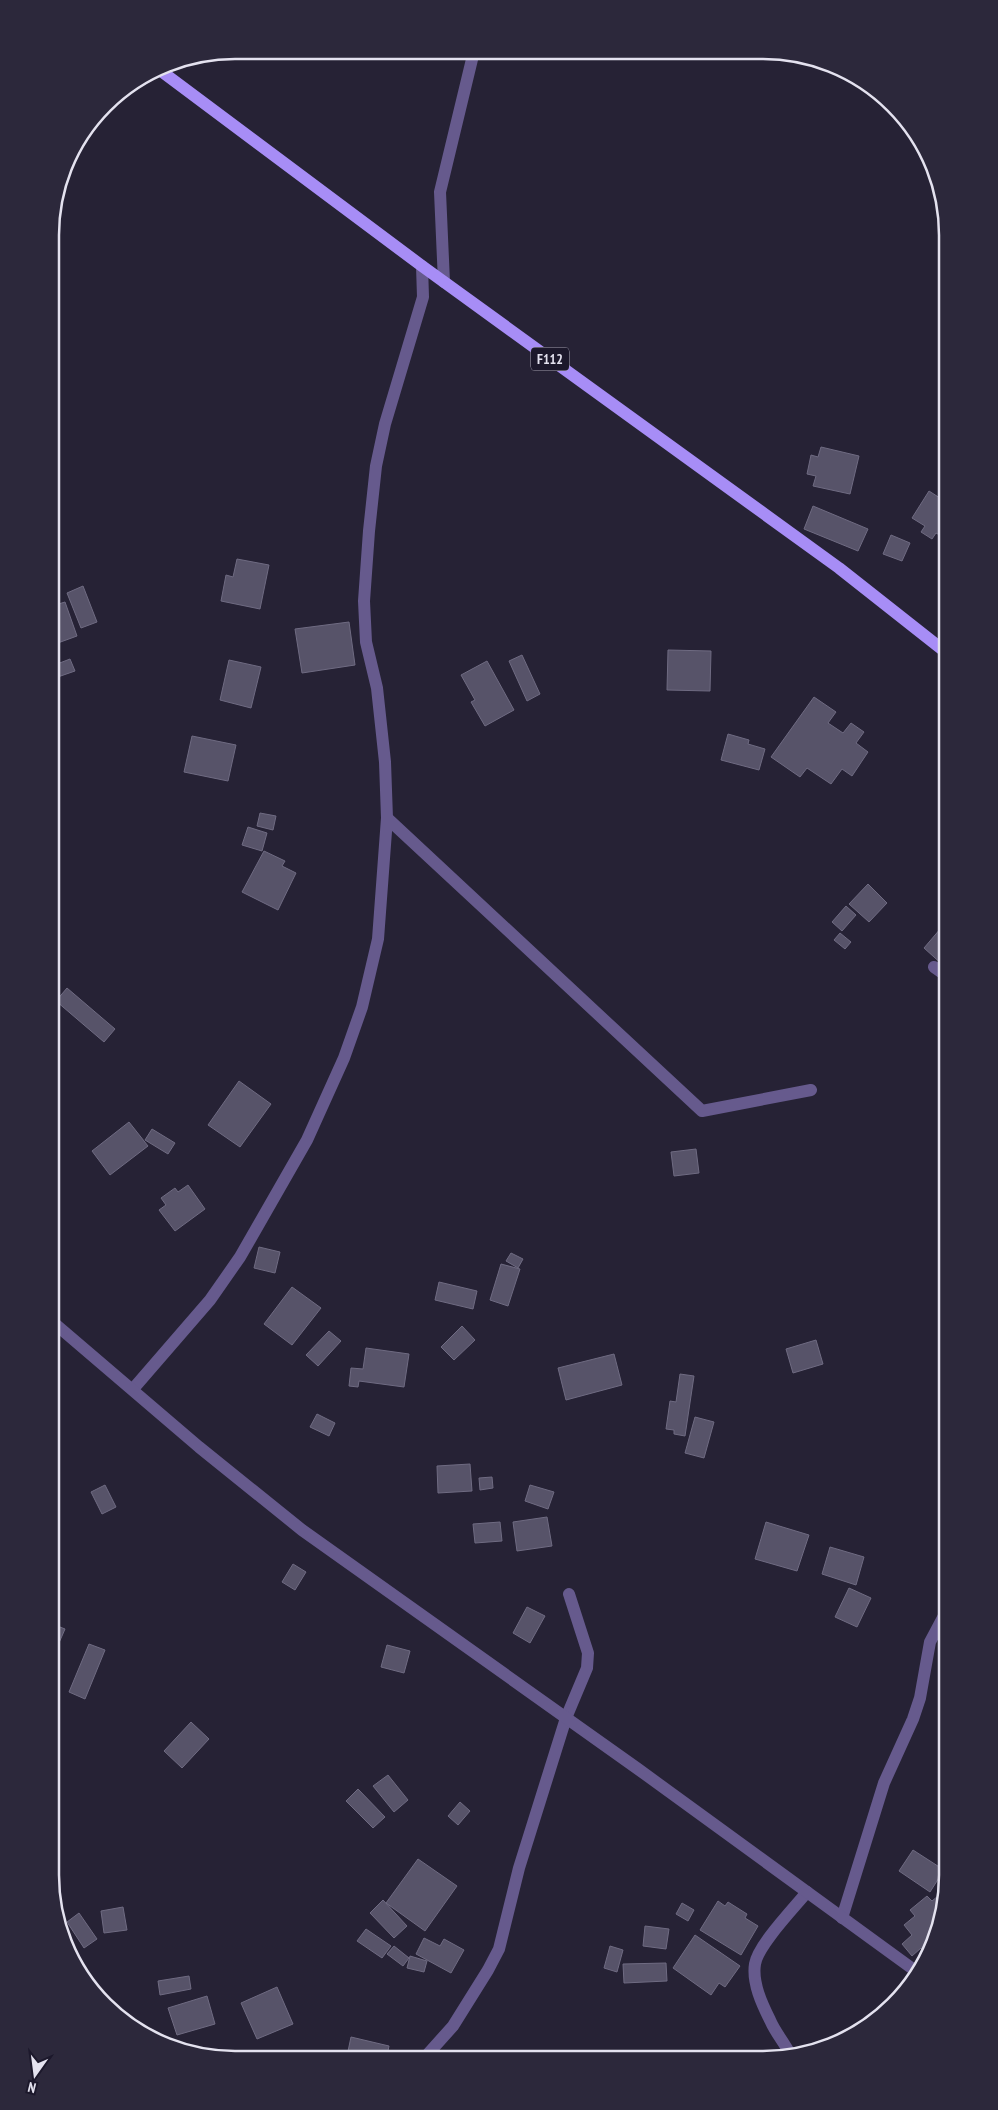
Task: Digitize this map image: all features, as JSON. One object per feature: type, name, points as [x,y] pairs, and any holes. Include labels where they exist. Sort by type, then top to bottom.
[{"type":"main road","name":"F112","points":[[164,73],[422,266],[840,568],[939,647]]},
{"type":"street","points":[[444,282],[440,192],[472,59]]},
{"type":"street","points":[[133,1389],[210,1300],[240,1257],[307,1140],[344,1058],[362,1007],[378,939],[387,818],[385,762],[377,688],[366,642],[364,601],[376,466],[385,424],[422,297],[422,266]]},
{"type":"street","points":[[387,818],[702,1111],[812,1090]]},
{"type":"street","points":[[59,1327],[199,1447],[302,1530],[913,1968]]},
{"type":"street","points":[[430,2051],[453,2026],[499,1949],[519,1868],[566,1718],[587,1668],[588,1652],[569,1594]]},
{"type":"street","points":[[842,1918],[884,1783],[913,1719],[920,1698],[930,1642],[939,1625]]},
{"type":"street","points":[[787,2050],[770,2022],[760,1997],[755,1981],[755,1963],[765,1944],[807,1892]]},
{"type":"building","points":[[821,447],[859,456],[850,494],[813,486],[816,476],[807,474],[811,455],[818,457]]},
{"type":"building","points":[[929,491],[939,497],[939,535],[936,533],[932,539],[921,532],[925,526],[912,518]]},
{"type":"building","points":[[813,506],[868,529],[858,551],[804,529]]},
{"type":"building","points":[[891,535],[910,543],[902,561],[883,554]]},
{"type":"building","points":[[237,559],[269,565],[260,609],[221,601],[226,575],[233,577]]},
{"type":"building","points":[[83,586],[97,622],[81,628],[67,593]]},
{"type":"building","points":[[65,602],[77,636],[59,643],[59,604]]},
{"type":"building","points":[[349,622],[355,665],[302,673],[295,629]]},
{"type":"building","points":[[668,650],[711,651],[710,691],[667,690]]},
{"type":"building","points":[[522,655],[540,694],[527,701],[509,661]]},
{"type":"building","points":[[70,659],[75,671],[59,677],[59,663]]},
{"type":"building","points":[[229,660],[261,667],[251,708],[220,700]]},
{"type":"building","points":[[487,661],[514,710],[485,726],[471,702],[475,700],[461,675]]},
{"type":"building","points":[[814,697],[836,712],[828,723],[843,733],[851,723],[864,732],[856,743],[868,752],[852,776],[842,769],[831,784],[807,768],[800,777],[771,757]]},
{"type":"building","points":[[728,734],[749,740],[748,744],[765,749],[759,770],[721,760]]},
{"type":"building","points":[[192,736],[236,745],[228,781],[184,772]]},
{"type":"building","points":[[260,813],[276,816],[273,830],[257,826]]},
{"type":"building","points":[[248,827],[267,833],[262,851],[242,845]]},
{"type":"building","points":[[264,851],[285,861],[282,866],[296,873],[278,910],[242,892]]},
{"type":"building","points":[[868,884],[887,903],[869,922],[849,904]]},
{"type":"building","points":[[846,906],[856,915],[842,931],[832,922]]},
{"type":"building","points":[[939,930],[939,962],[924,948]]},
{"type":"building","points":[[840,933],[851,942],[845,949],[834,940]]},
{"type":"building","points":[[67,988],[115,1029],[104,1042],[59,1004],[59,997]]},
{"type":"building","points":[[239,1081],[271,1104],[240,1147],[208,1125]]},
{"type":"building","points":[[129,1122],[148,1146],[110,1175],[92,1151]]},
{"type":"building","points":[[152,1129],[175,1143],[168,1154],[145,1140]]},
{"type":"building","points":[[696,1149],[699,1173],[674,1176],[671,1152]]},
{"type":"building","points":[[188,1185],[205,1209],[175,1231],[159,1210],[166,1205],[161,1198],[175,1188],[178,1192]]},
{"type":"building","points":[[259,1247],[280,1252],[275,1273],[254,1268]]},
{"type":"building","points":[[511,1253],[523,1259],[518,1268],[506,1261]]},
{"type":"building","points":[[501,1264],[520,1269],[508,1306],[490,1300]]},
{"type":"building","points":[[439,1282],[477,1291],[473,1309],[435,1300]]},
{"type":"building","points":[[292,1287],[321,1308],[292,1345],[264,1324]]},
{"type":"building","points":[[462,1326],[475,1340],[454,1360],[441,1347]]},
{"type":"building","points":[[329,1331],[341,1341],[318,1366],[306,1355]]},
{"type":"building","points":[[816,1340],[823,1364],[793,1373],[786,1349]]},
{"type":"building","points":[[366,1348],[409,1354],[404,1387],[359,1381],[358,1387],[349,1386],[351,1368],[363,1369]]},
{"type":"building","points":[[614,1354],[622,1385],[566,1400],[558,1368]]},
{"type":"building","points":[[680,1374],[694,1376],[685,1436],[674,1434],[674,1430],[666,1429],[670,1401],[676,1402]]},
{"type":"building","points":[[317,1414],[335,1423],[329,1436],[310,1427]]},
{"type":"building","points":[[695,1417],[714,1422],[704,1458],[685,1453]]},
{"type":"building","points":[[470,1464],[472,1491],[438,1493],[437,1466]]},
{"type":"building","points":[[492,1477],[493,1488],[480,1490],[479,1478]]},
{"type":"building","points":[[105,1485],[116,1507],[102,1514],[91,1492]]},
{"type":"building","points":[[530,1485],[554,1492],[548,1509],[525,1501]]},
{"type":"building","points":[[547,1517],[552,1546],[517,1551],[513,1522]]},
{"type":"building","points":[[500,1522],[502,1541],[475,1543],[473,1524]]},
{"type":"building","points":[[766,1522],[809,1535],[797,1571],[755,1559]]},
{"type":"building","points":[[830,1547],[864,1557],[856,1585],[822,1574]]},
{"type":"building","points":[[293,1564],[306,1572],[295,1590],[282,1582]]},
{"type":"building","points":[[849,1588],[871,1598],[857,1627],[835,1617]]},
{"type":"building","points":[[527,1607],[545,1616],[530,1643],[513,1633]]},
{"type":"building","points":[[59,1627],[65,1629],[59,1643]]},
{"type":"building","points":[[89,1644],[105,1650],[85,1699],[69,1692]]},
{"type":"building","points":[[387,1645],[410,1651],[404,1673],[381,1667]]},
{"type":"building","points":[[191,1722],[209,1739],[182,1768],[164,1751]]},
{"type":"building","points":[[388,1775],[408,1800],[394,1812],[373,1786]]},
{"type":"building","points":[[358,1789],[385,1817],[373,1828],[346,1801]]},
{"type":"building","points":[[460,1802],[470,1811],[458,1825],[448,1816]]},
{"type":"building","points":[[913,1850],[939,1867],[939,1878],[930,1892],[899,1871]]},
{"type":"building","points":[[418,1859],[457,1886],[425,1931],[386,1903]]},
{"type":"building","points":[[927,1896],[932,1901],[938,1896],[926,1943],[922,1950],[921,1948],[912,1956],[902,1944],[912,1935],[904,1925],[915,1916],[910,1910]]},
{"type":"building","points":[[383,1900],[407,1926],[394,1938],[370,1913]]},
{"type":"building","points":[[718,1901],[725,1906],[728,1902],[747,1914],[745,1918],[758,1926],[741,1955],[700,1930]]},
{"type":"building","points":[[682,1903],[694,1910],[688,1921],[676,1914]]},
{"type":"building","points":[[123,1907],[127,1930],[104,1933],[101,1911]]},
{"type":"building","points":[[79,1913],[97,1939],[84,1948],[67,1922]]},
{"type":"building","points":[[645,1926],[669,1929],[666,1949],[643,1946]]},
{"type":"building","points":[[366,1929],[391,1946],[382,1958],[357,1941]]},
{"type":"building","points":[[695,1935],[740,1966],[725,1987],[719,1983],[711,1995],[673,1968]]},
{"type":"building","points":[[424,1938],[440,1946],[444,1939],[464,1950],[451,1973],[416,1954]]},
{"type":"building","points":[[394,1946],[409,1958],[403,1966],[387,1954]]},
{"type":"building","points":[[610,1946],[623,1950],[617,1972],[604,1968]]},
{"type":"building","points":[[410,1956],[427,1961],[424,1972],[407,1968]]},
{"type":"building","points":[[666,1963],[667,1981],[624,1983],[623,1964]]},
{"type":"building","points":[[189,1976],[191,1989],[160,1995],[158,1981]]},
{"type":"building","points":[[277,1987],[293,2024],[257,2039],[241,2003]]},
{"type":"building","points":[[207,1996],[215,2024],[177,2035],[168,2008]]},
{"type":"building","points":[[351,2037],[389,2046],[388,2051],[348,2051]]}]
